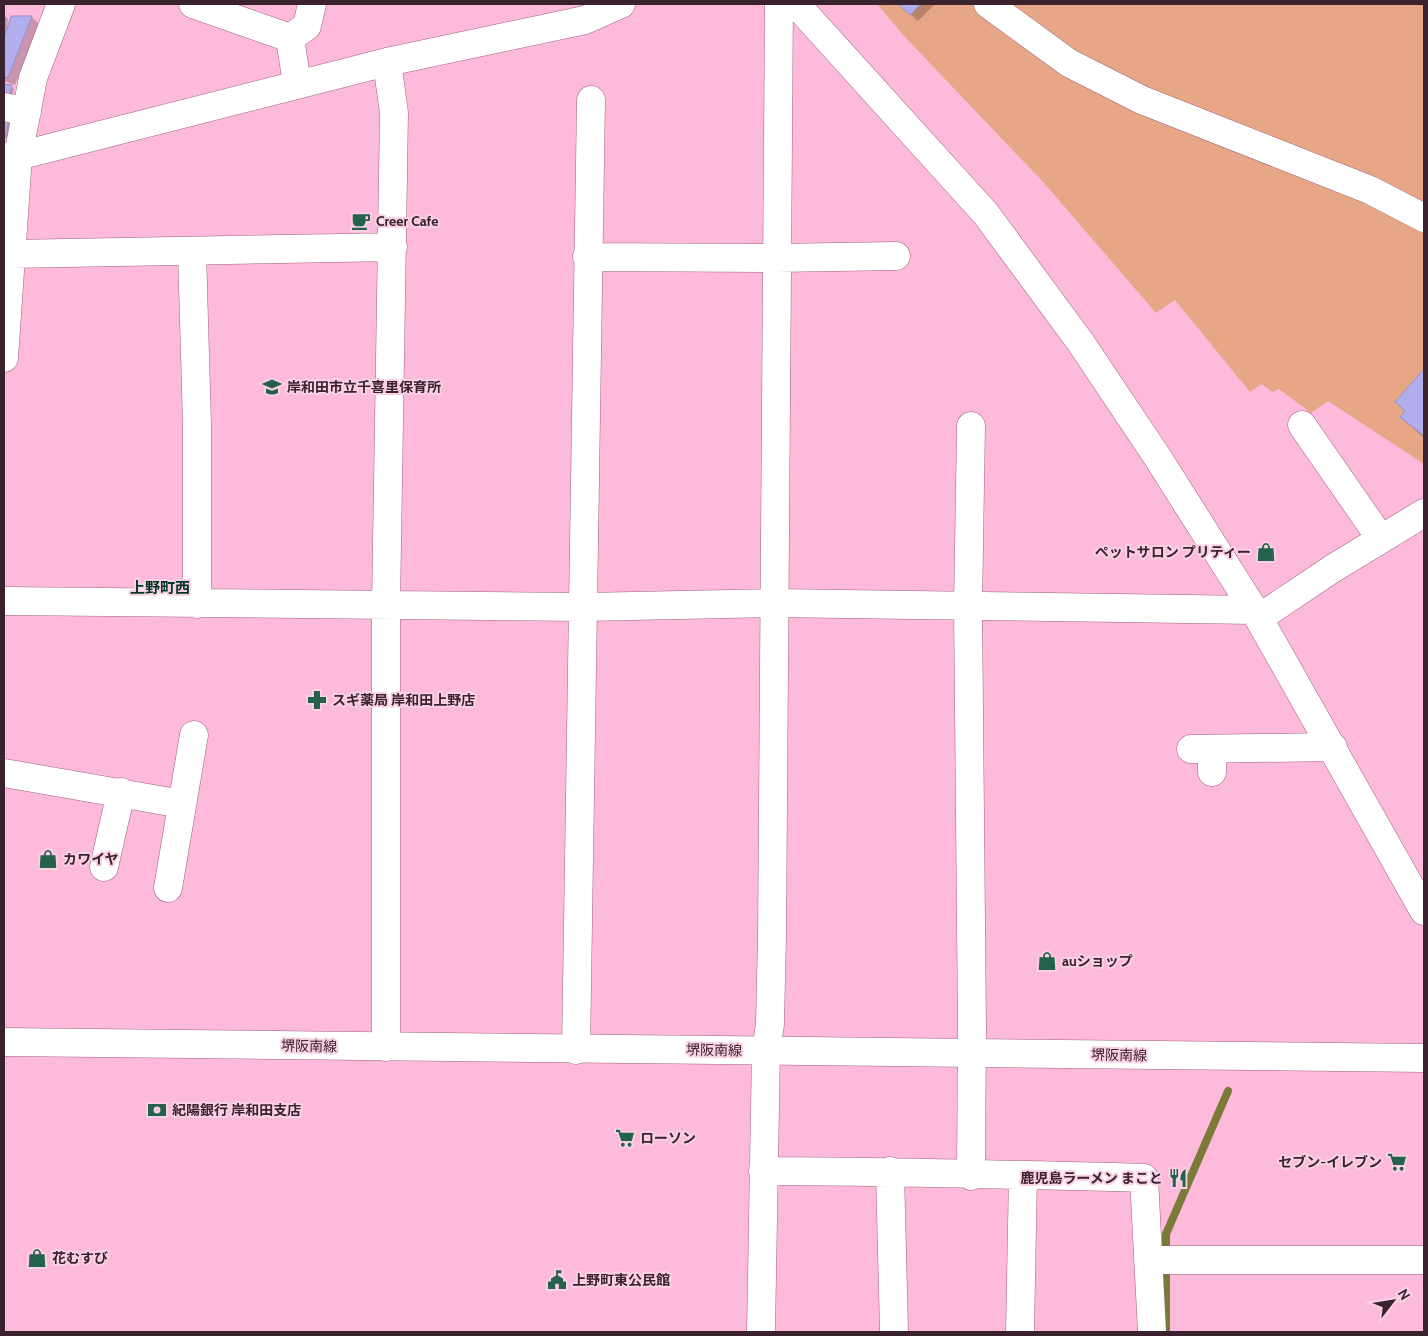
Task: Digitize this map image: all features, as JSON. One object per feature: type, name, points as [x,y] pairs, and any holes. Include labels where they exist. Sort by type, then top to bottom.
[{"type":"street","points":[[4,358],[11,254],[11,157],[15,109],[33,78],[61,4]]},
{"type":"street","points":[[193,4],[290,38]]},
{"type":"street","points":[[290,38],[307,26],[312,4]]},
{"type":"street","points":[[11,157],[621,4]]},
{"type":"street","points":[[761,1332],[766,1051],[770,1024],[772,937],[779,4]]},
{"type":"street","points":[[796,4],[986,214],[1081,343],[1158,458],[1256,614],[1421,895]]},
{"type":"street","points":[[988,4],[1069,62],[1142,100],[1370,190],[1424,218]]},
{"type":"street","points":[[290,38],[298,84]]},
{"type":"street","points":[[386,1047],[386,606],[394,113],[387,62]]},
{"type":"street","points":[[576,1050],[584,608],[587,257],[591,100]]},
{"type":"street","points":[[11,254],[393,247]]},
{"type":"street","points":[[192,251],[197,424],[197,604]]},
{"type":"street","points":[[587,257],[777,258],[896,256]]},
{"type":"street","points":[[1302,425],[1381,539]]},
{"type":"street","points":[[971,426],[968,606],[972,1053],[971,1176]]},
{"type":"street","points":[[4,601],[584,608],[774,603],[1256,614],[1424,513]]},
{"type":"street","points":[[168,888],[194,735]]},
{"type":"street","points":[[1205,757],[1333,747]]},
{"type":"street","points":[[4,773],[182,804]]},
{"type":"street","points":[[104,867],[120,792]]},
{"type":"street","name":"堺阪南線","points":[[4,1042],[576,1050],[1424,1058]]},
{"type":"street","points":[[763,1171],[1144,1178],[1152,1332]]},
{"type":"street","points":[[890,1172],[894,1332]]},
{"type":"street","points":[[1020,1332],[1023,1175]]},
{"type":"street","points":[[1148,1260],[1424,1260]]},
{"type":"shaded area","points":[[877,4],[1424,4],[1424,464],[1328,401],[1311,413],[1279,389],[1272,392],[1262,384],[1250,392],[1175,300],[1156,313],[1044,183],[904,36]]},
{"type":"building","points":[[898,4],[921,4],[910,15]]},
{"type":"building","points":[[11,16],[32,16],[8,78],[4,77],[4,38]]},
{"type":"building","points":[[4,84],[12,85],[8,101],[4,100]]},
{"type":"building","points":[[4,113],[10,114],[6,135],[4,135]]},
{"type":"building","points":[[1424,369],[1424,436],[1400,417],[1405,411],[1395,402]]},
{"type":"waterway","points":[[1166,1250],[1166,1234],[1228,1091]]},
{"type":"waterway","points":[[1166,1267],[1166,1332]]},
{"type":"place","name":"Creer Cafe","points":[[361,221]]},
{"type":"place","name":"岸和田市立千喜里保育所","points":[[272,387]]},
{"type":"place","name":"ペットサロン プリティー","points":[[1266,552]]},
{"type":"place","name":"スギ薬局 岸和田上野店","points":[[317,700]]},
{"type":"place","name":"カワイヤ","points":[[48,859]]},
{"type":"place","name":"auショップ","points":[[1047,961]]},
{"type":"place","name":"紀陽銀行 岸和田支店","points":[[157,1110]]},
{"type":"place","name":"ローソン","points":[[625,1138]]},
{"type":"place","name":"セブン-イレブン","points":[[1397,1162]]},
{"type":"place","name":"鹿児島ラーメン まこと","points":[[1178,1178]]},
{"type":"place","name":"花むすび","points":[[37,1258]]},
{"type":"place","name":"上野町東公民館","points":[[557,1280]]},
{"type":"district","name":"上野町西","points":[[160,588]]}]
